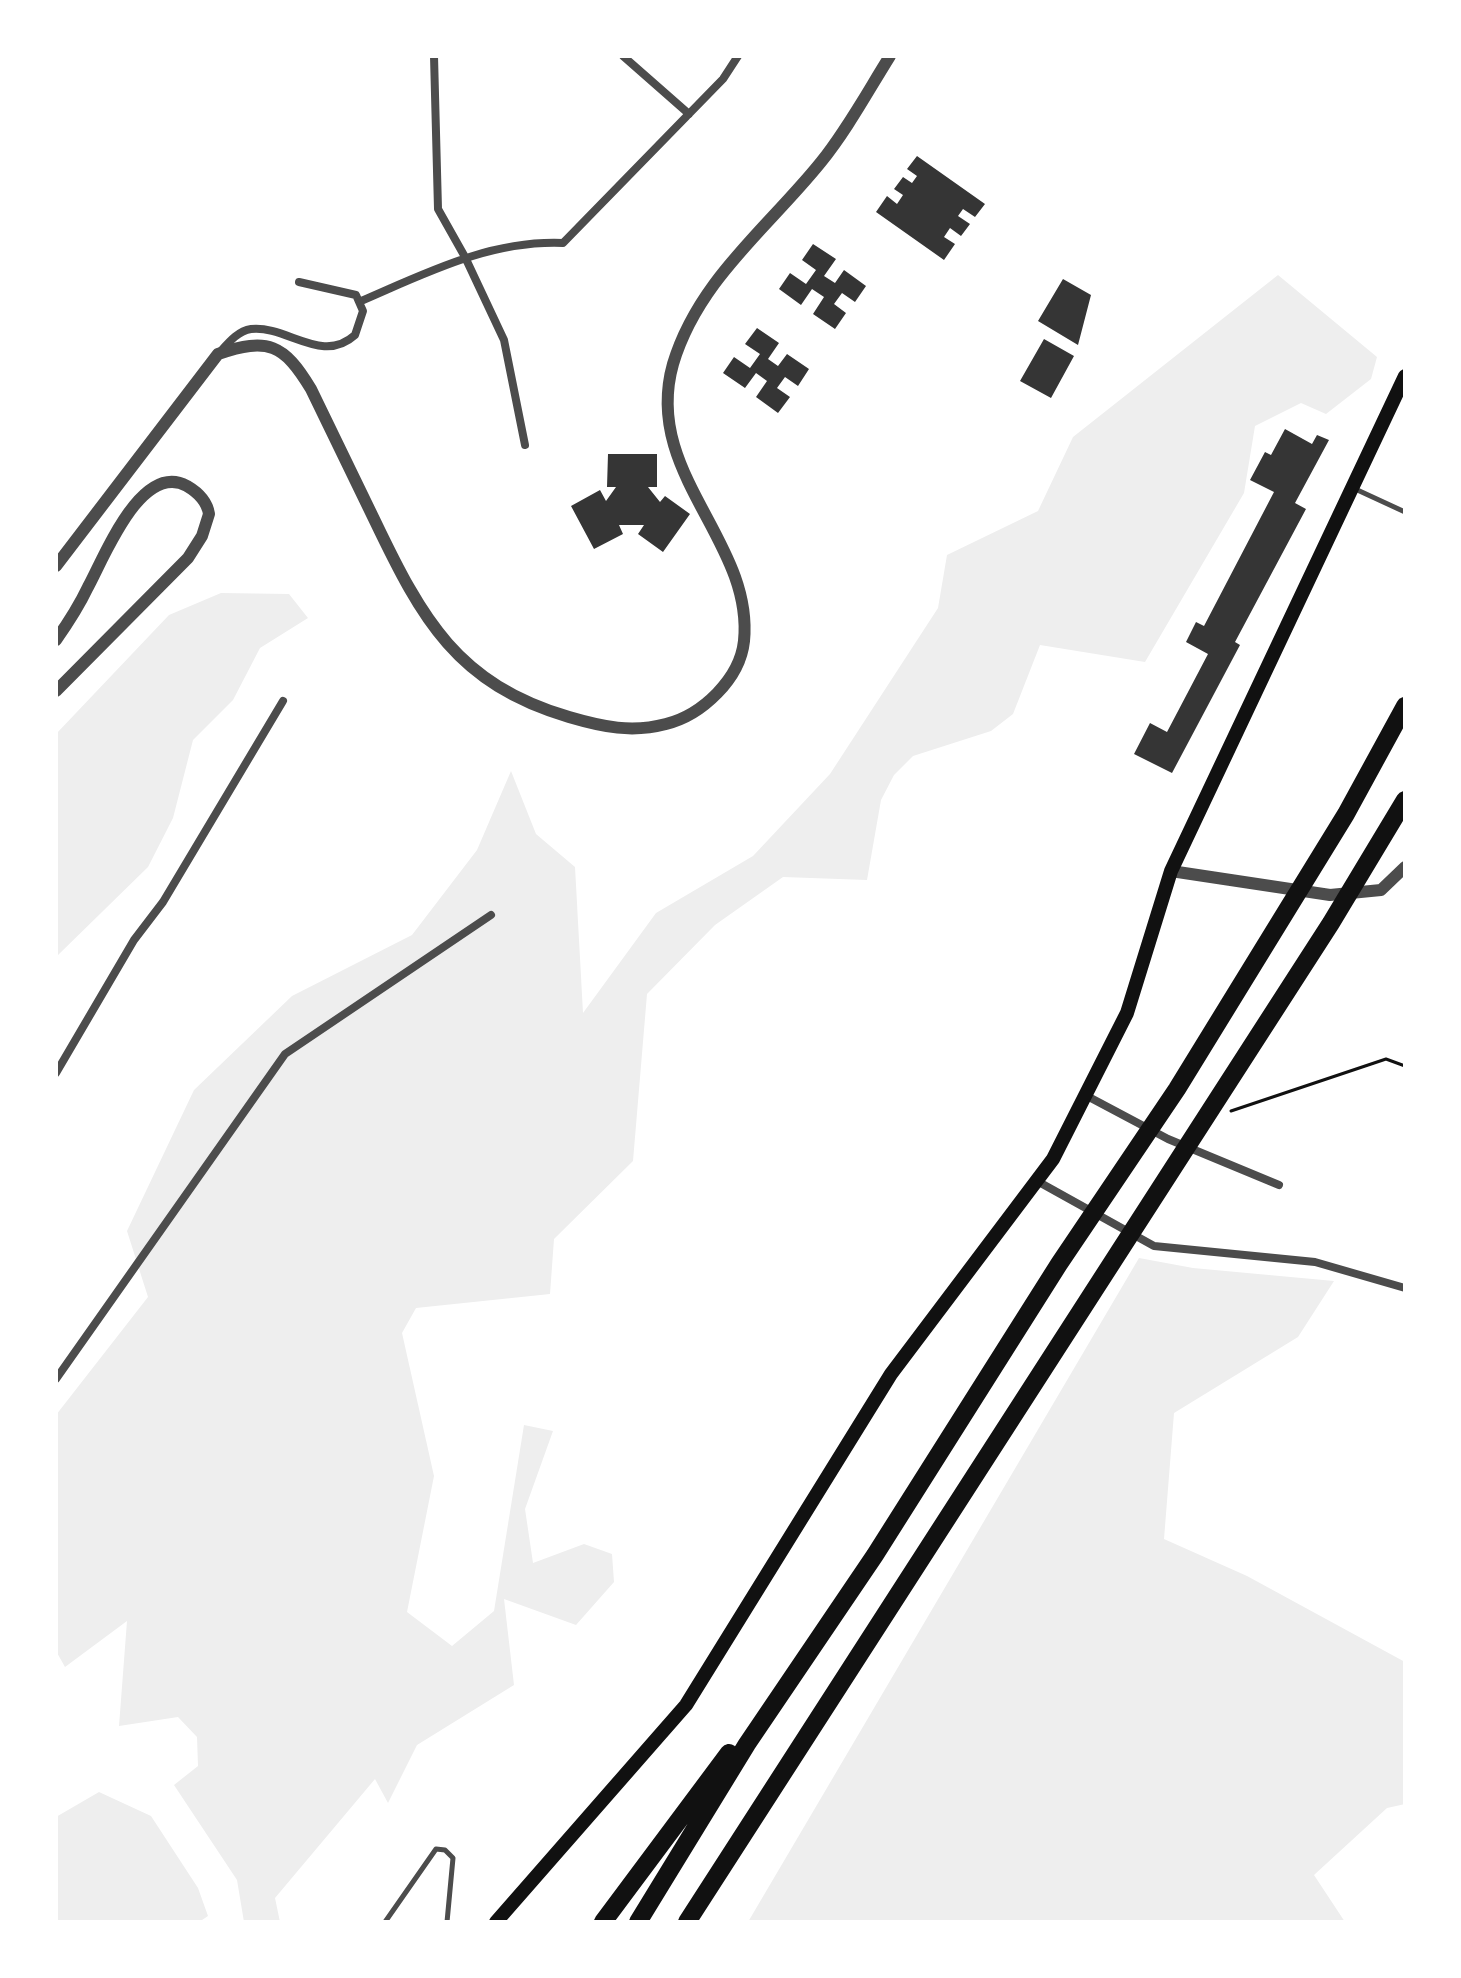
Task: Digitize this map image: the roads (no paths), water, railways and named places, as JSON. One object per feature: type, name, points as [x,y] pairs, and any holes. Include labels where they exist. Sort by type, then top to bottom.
[{"type":"highway","points":[[638,1922],[747,1744],[875,1555],[1059,1264],[1177,1089],[1318,858],[1405,706]]},
{"type":"highway","points":[[687,1922],[1095,1287],[1218,1112],[1405,800]]},
{"type":"highway","points":[[603,1922],[831,1620]]},
{"type":"highway","points":[[699,1922],[837,1692]]},
{"type":"main road","points":[[496,1922],[686,1705],[891,1374],[1037,1181],[1087,1096],[1127,1013],[1171,871],[1405,376]]},
{"type":"street","points":[[434,56],[438,209],[465,257],[504,340],[525,445]]},
{"type":"street","points":[[623,56],[689,114]]},
{"type":"street","points":[[361,301],[465,257],[530,242],[563,243],[723,79],[738,56]]},
{"type":"street","points":[[218,354],[248,344],[274,348],[295,363],[413,601],[437,633],[491,682],[558,714],[601,726],[641,731],[681,720],[711,701],[730,675],[743,647],[746,618],[740,589],[670,442],[666,406],[672,367],[687,323],[718,277],[823,160],[890,56]]},
{"type":"street","points":[[56,566],[218,354],[236,335],[251,329],[331,347],[347,342],[362,322],[361,301],[356,295],[299,282]]},
{"type":"street","points":[[56,640],[128,513],[149,490],[169,482],[182,483],[200,495],[209,514],[202,536],[188,558],[56,691]]},
{"type":"street","points":[[56,1073],[134,940],[163,902],[283,701]]},
{"type":"street","points":[[1171,871],[1330,895],[1381,890],[1405,867]]},
{"type":"street","points":[[56,1379],[285,1054],[491,915]]},
{"type":"street","points":[[1087,1096],[1168,1139],[1279,1185]]},
{"type":"street","points":[[1037,1181],[1154,1246],[1315,1262],[1405,1288]]},
{"type":"lane","points":[[1353,487],[1405,512]]},
{"type":"lane","points":[[385,1922],[436,1849],[445,1850],[453,1858],[447,1922]]}]
